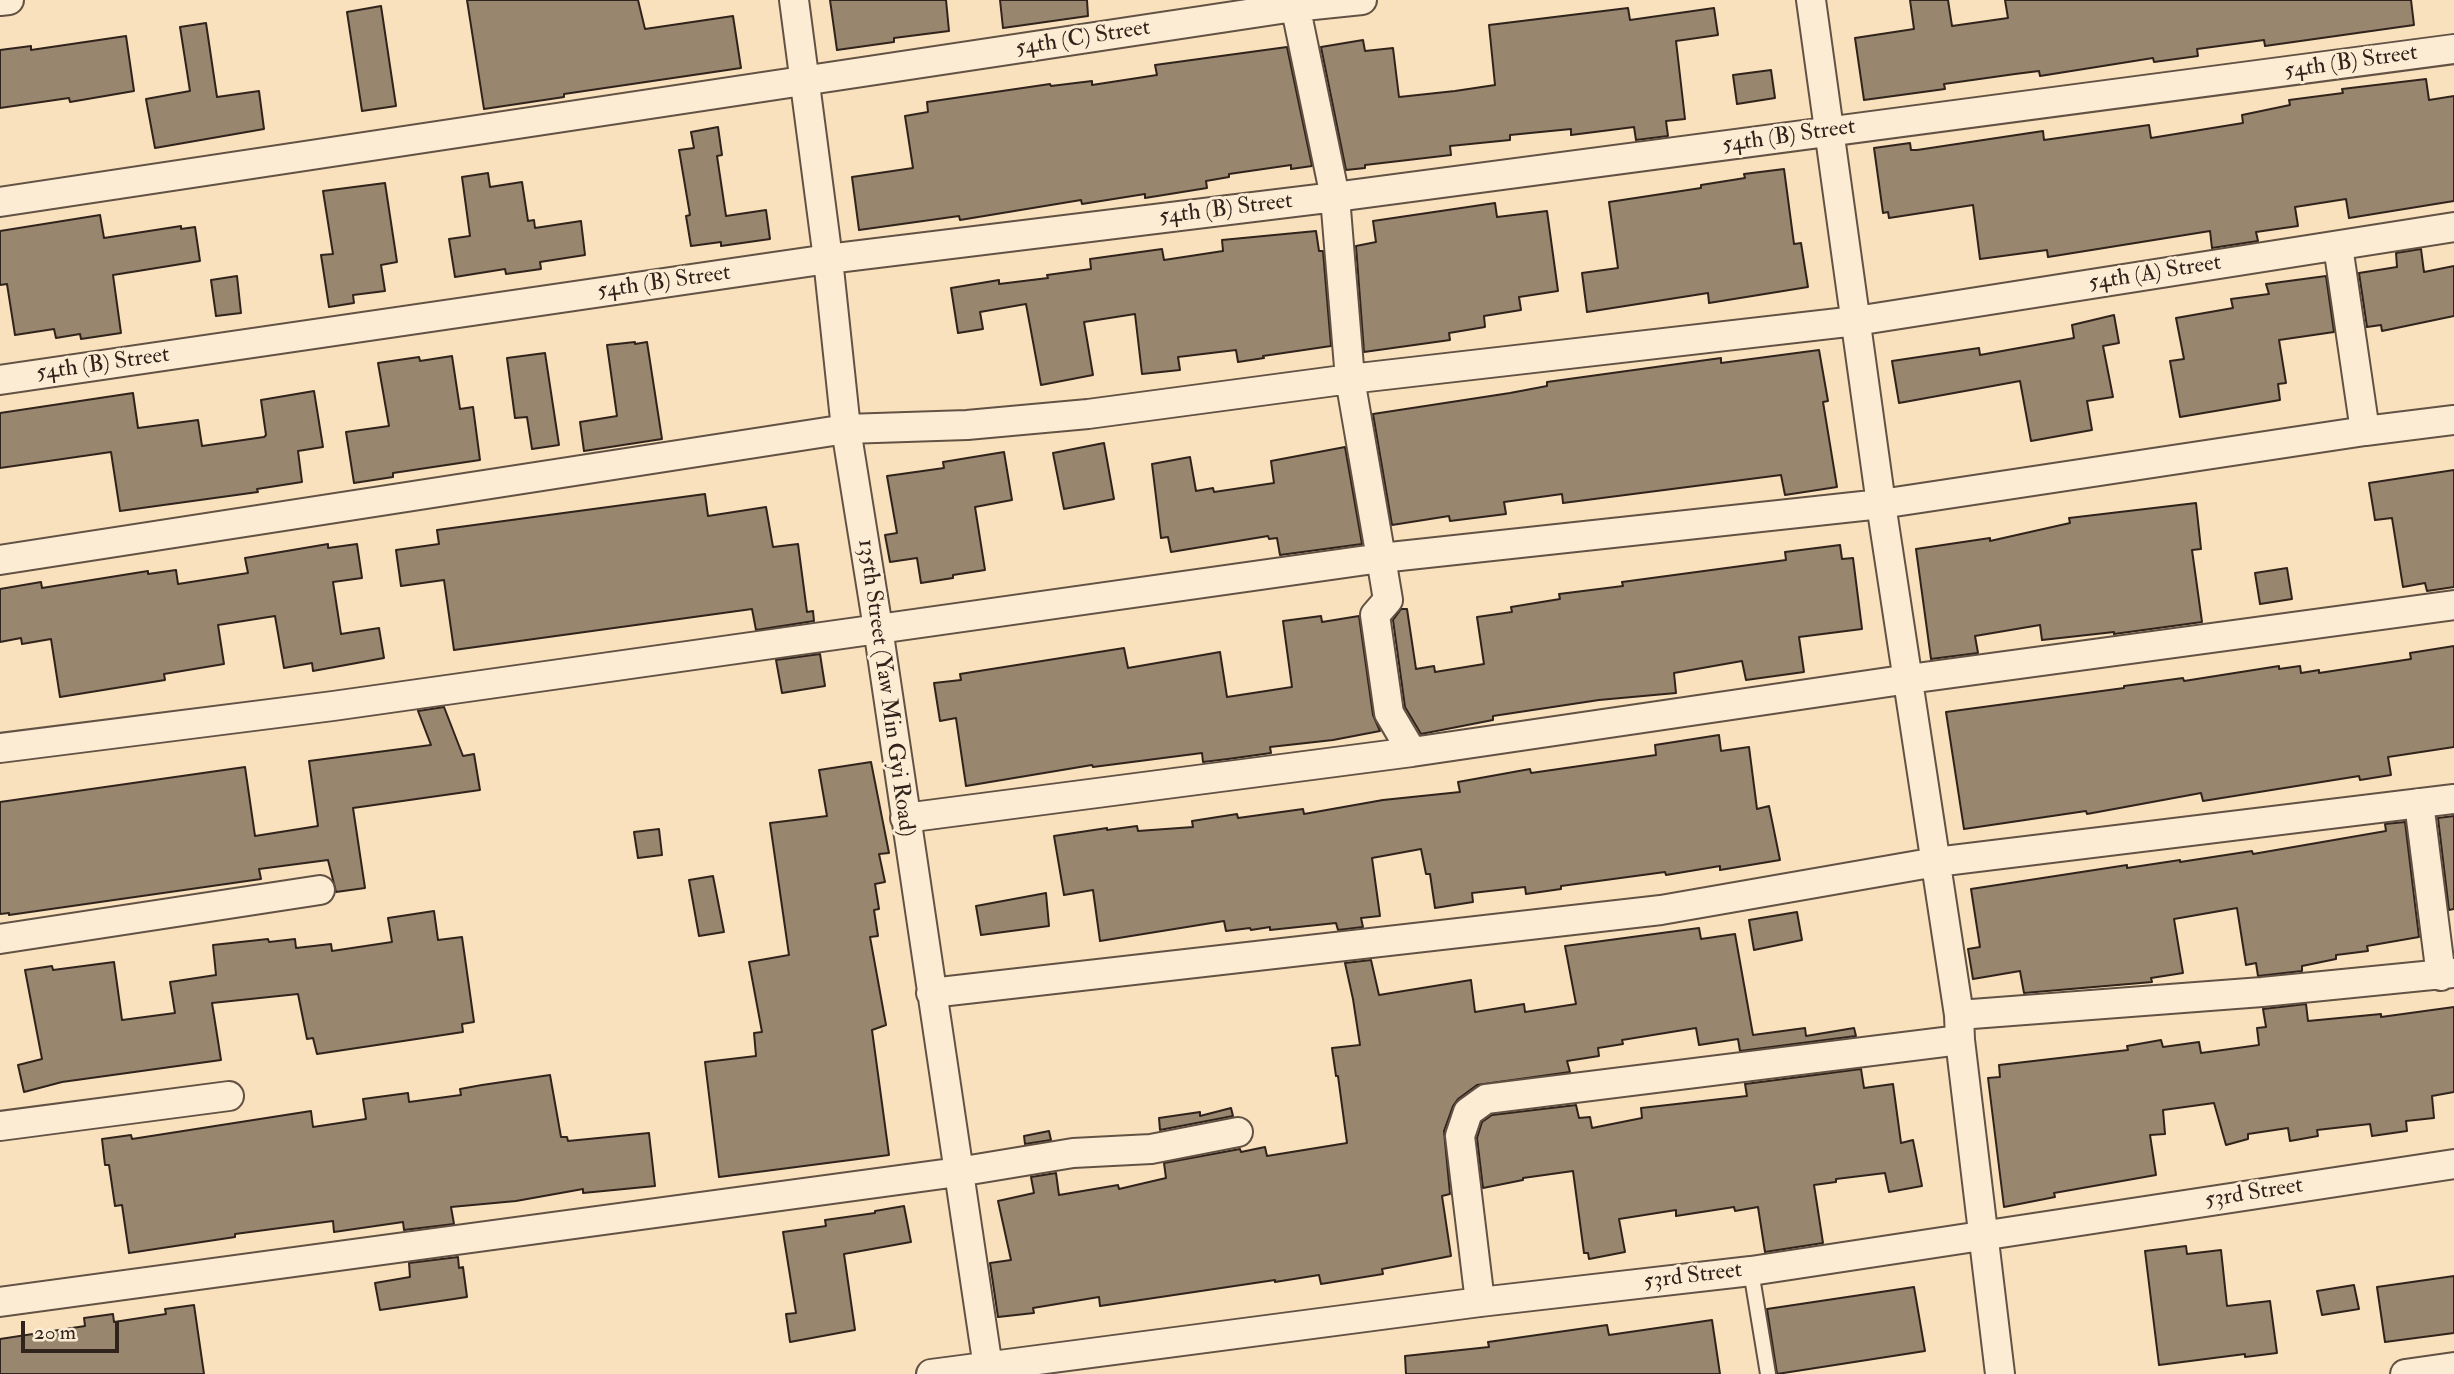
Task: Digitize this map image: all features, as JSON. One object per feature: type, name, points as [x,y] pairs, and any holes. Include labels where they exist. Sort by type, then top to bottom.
[{"type":"street","points":[[0,1],[9,0]]},
{"type":"street","name":"135th Street (Yaw Min Gyi Road)","points":[[794,0],[828,259],[846,429],[988,1370]]},
{"type":"street","name":"54th (C) Street","points":[[0,202],[1294,4],[1362,0]]},
{"type":"street","points":[[1811,0],[1881,504],[1960,1028],[1998,1374]]},
{"type":"street","points":[[1294,4],[1335,197],[1350,379],[1388,600],[1375,615],[1389,713],[1412,752]]},
{"type":"street","name":"54th (B) Street","points":[[0,380],[828,259],[1335,197],[2454,49]]},
{"type":"street","name":"54th (A) Street","points":[[0,560],[846,429],[967,425],[1088,414],[1350,379],[1856,321],[2454,227]]},
{"type":"street","points":[[2338,246],[2365,431]]},
{"type":"street","points":[[0,748],[333,706],[1381,558],[1881,504],[2454,420]]},
{"type":"street","points":[[905,818],[1412,752],[1909,679],[2454,605]]},
{"type":"street","points":[[931,993],[1661,910],[1936,862],[2454,799]]},
{"type":"street","points":[[1480,1302],[1460,1136],[1468,1112],[1486,1099],[1960,1028],[2448,975],[2419,803]]},
{"type":"street","points":[[0,939],[320,890]]},
{"type":"street","points":[[0,1126],[229,1096]]},
{"type":"street","points":[[0,1302],[958,1172],[1073,1153],[1152,1149],[1238,1132]]},
{"type":"street","name":"53rd Street","points":[[931,1374],[988,1370],[1480,1302],[1751,1271],[2454,1164]]},
{"type":"street","points":[[2405,1374],[2454,1367]]},
{"type":"lane","points":[[1751,1271],[1768,1374]]},
{"type":"building","points":[[467,0],[638,0],[645,29],[733,16],[741,68],[564,94],[564,97],[484,109]]},
{"type":"building","points":[[830,0],[946,0],[949,31],[894,38],[894,42],[837,50]]},
{"type":"building","points":[[1000,0],[1087,0],[1088,16],[1003,28]]},
{"type":"building","points":[[1910,0],[1948,0],[1952,26],[2008,18],[2005,0],[2411,0],[2414,25],[2265,46],[2264,40],[2197,49],[2198,56],[2154,62],[2153,58],[2040,76],[2039,71],[2015,74],[1944,84],[1945,89],[1864,100],[1855,38],[1914,29]]},
{"type":"building","points":[[381,6],[396,106],[362,111],[347,12]]},
{"type":"building","points":[[1628,8],[1630,20],[1714,8],[1718,35],[1676,41],[1685,119],[1666,121],[1668,136],[1636,140],[1634,127],[1571,135],[1571,129],[1510,135],[1510,140],[1450,146],[1451,155],[1365,165],[1365,168],[1346,170],[1321,47],[1363,40],[1365,51],[1393,48],[1399,97],[1455,91],[1495,85],[1489,25]]},
{"type":"building","points":[[206,23],[217,97],[259,91],[264,129],[155,148],[146,99],[190,91],[180,27]]},
{"type":"building","points":[[126,36],[134,91],[70,102],[69,98],[0,108],[0,50],[31,46],[31,50]]},
{"type":"building","points":[[1287,47],[1312,166],[1291,169],[1291,165],[1229,174],[1229,177],[1206,181],[1207,188],[1145,198],[1145,194],[1082,204],[1081,200],[960,220],[959,216],[859,230],[852,177],[913,168],[905,116],[928,112],[927,102],[1050,84],[1092,81],[1092,85],[1157,75],[1155,65]]},
{"type":"building","points":[[1771,70],[1775,98],[1737,104],[1733,75]]},
{"type":"building","points":[[2426,79],[2429,100],[2454,96],[2454,201],[2349,218],[2346,199],[2295,207],[2298,226],[2256,232],[2258,241],[2212,248],[2210,231],[2048,257],[2047,250],[1980,259],[1973,205],[1889,218],[1888,212],[1883,213],[1874,148],[1910,143],[1911,150],[1917,150],[2043,131],[2044,140],[2149,125],[2151,138],[2243,123],[2242,115],[2290,105],[2289,100],[2343,93],[2342,89]]},
{"type":"building","points":[[718,127],[722,155],[717,156],[726,216],[766,210],[770,239],[721,246],[721,242],[691,246],[686,216],[690,215],[679,150],[694,148],[691,132]]},
{"type":"building","points":[[1784,169],[1794,244],[1801,243],[1808,287],[1709,303],[1708,293],[1587,312],[1582,273],[1618,268],[1609,202],[1701,188],[1701,185],[1745,178],[1744,174]]},
{"type":"building","points":[[488,173],[490,187],[522,182],[528,221],[534,220],[535,228],[581,221],[585,255],[540,262],[541,269],[506,274],[505,269],[455,277],[449,239],[470,236],[462,177]]},
{"type":"building","points":[[385,183],[397,262],[381,265],[385,291],[353,295],[354,303],[329,307],[321,255],[333,254],[323,191]]},
{"type":"building","points":[[1495,203],[1497,217],[1547,211],[1558,291],[1519,297],[1521,310],[1484,316],[1485,327],[1449,333],[1450,340],[1364,352],[1356,246],[1376,242],[1373,221]]},
{"type":"building","points":[[100,215],[104,238],[181,226],[181,229],[195,227],[200,261],[113,275],[121,333],[81,339],[80,334],[56,338],[54,329],[15,335],[7,284],[0,285],[0,231]]},
{"type":"building","points":[[1316,231],[1319,251],[1323,251],[1331,346],[1238,362],[1236,350],[1178,357],[1180,370],[1142,374],[1135,314],[1084,322],[1093,375],[1041,385],[1026,304],[980,312],[983,329],[958,333],[951,288],[999,280],[999,284],[1048,278],[1047,275],[1091,269],[1090,259],[1162,249],[1164,260],[1223,251],[1222,240]]},
{"type":"building","points":[[2421,249],[2424,272],[2454,266],[2454,316],[2382,331],[2381,325],[2367,327],[2359,273],[2397,267],[2396,253]]},
{"type":"building","points":[[237,276],[241,313],[216,316],[211,280]]},
{"type":"building","points":[[2326,276],[2334,332],[2279,340],[2286,383],[2278,384],[2280,400],[2180,417],[2170,361],[2184,359],[2176,318],[2233,308],[2231,299],[2269,294],[2266,284]]},
{"type":"building","points":[[2114,315],[2119,343],[2103,346],[2113,397],[2087,401],[2092,430],[2031,441],[2020,381],[1899,403],[1892,361],[1979,348],[1980,355],[2074,338],[2072,325]]},
{"type":"building","points":[[647,342],[662,439],[584,451],[580,422],[617,416],[607,345]]},
{"type":"building","points":[[1819,350],[1828,401],[1823,402],[1837,487],[1785,495],[1781,475],[1563,503],[1562,494],[1504,502],[1506,514],[1450,521],[1449,516],[1392,525],[1373,414],[1510,393],[1547,386],[1547,382],[1721,358],[1721,363]]},
{"type":"building","points":[[545,353],[559,445],[532,449],[527,417],[515,418],[507,358]]},
{"type":"building","points":[[452,356],[460,409],[473,407],[480,460],[393,473],[393,477],[354,483],[346,432],[389,426],[378,363],[419,357],[420,361]]},
{"type":"building","points":[[314,391],[323,447],[298,451],[302,482],[257,489],[258,492],[120,511],[111,452],[0,468],[0,413],[133,393],[138,428],[198,420],[202,446],[264,437],[266,435],[261,400]]},
{"type":"building","points":[[1104,443],[1114,499],[1064,509],[1053,453]]},
{"type":"building","points":[[1345,447],[1362,544],[1280,555],[1277,538],[1269,539],[1268,536],[1171,552],[1168,537],[1161,538],[1152,464],[1190,457],[1196,491],[1213,488],[1214,492],[1274,483],[1271,461]]},
{"type":"building","points":[[1004,452],[1012,500],[975,507],[985,570],[921,583],[917,558],[890,562],[885,535],[897,533],[887,476],[944,468],[943,462]]},
{"type":"building","points":[[2454,470],[2454,587],[2427,591],[2425,583],[2403,587],[2392,518],[2375,520],[2369,483]]},
{"type":"building","points":[[705,494],[708,516],[766,507],[773,547],[798,544],[807,612],[813,611],[814,621],[756,630],[752,609],[454,650],[444,580],[401,586],[396,550],[439,544],[437,530]]},
{"type":"building","points":[[2196,503],[2201,549],[2192,550],[2202,622],[2042,640],[2040,625],[1975,636],[1978,653],[1931,659],[1916,549],[1990,538],[1990,541],[2070,523],[2069,518]]},
{"type":"building","points":[[328,544],[328,548],[357,544],[362,578],[333,582],[341,634],[379,628],[384,658],[313,671],[312,663],[284,668],[275,616],[218,625],[224,664],[164,674],[165,680],[60,697],[51,639],[22,644],[21,638],[0,642],[0,589],[41,582],[42,588],[148,571],[148,574],[176,570],[178,584],[248,573],[245,558]]},
{"type":"building","points":[[1840,545],[1842,559],[1853,558],[1862,629],[1799,637],[1804,672],[1746,680],[1742,661],[1674,673],[1676,693],[1599,700],[1493,716],[1493,720],[1421,734],[1405,707],[1393,620],[1401,609],[1407,609],[1416,669],[1434,666],[1435,672],[1484,664],[1477,617],[1512,612],[1511,607],[1560,599],[1559,594],[1623,586],[1622,582],[1786,560],[1785,552]]},
{"type":"building","points":[[2287,568],[2292,599],[2260,604],[2255,573]]},
{"type":"building","points":[[1321,616],[1322,622],[1359,616],[1373,715],[1380,731],[1333,740],[1270,747],[1271,753],[1228,759],[1203,762],[1202,753],[1092,765],[966,786],[956,718],[940,721],[934,683],[961,680],[960,674],[1124,648],[1128,668],[1220,652],[1227,697],[1292,687],[1283,621]]},
{"type":"building","points":[[2454,646],[2454,747],[2388,757],[2391,775],[2360,780],[2359,776],[2203,801],[2201,793],[2087,814],[2086,811],[1964,829],[1946,712],[2279,666],[2279,669],[2300,666],[2301,673],[2319,670],[2319,673],[2411,659],[2410,653]]},
{"type":"building","points":[[820,654],[825,686],[782,693],[776,660]]},
{"type":"building","points":[[444,707],[463,756],[474,754],[480,790],[353,808],[365,888],[336,892],[328,860],[259,869],[261,879],[9,915],[0,914],[0,802],[245,767],[255,836],[318,826],[309,761],[431,745],[418,711]]},
{"type":"building","points":[[1719,735],[1721,751],[1749,747],[1757,809],[1769,806],[1780,860],[1720,870],[1720,866],[1666,875],[1665,872],[1561,886],[1561,889],[1526,894],[1525,887],[1472,893],[1473,902],[1435,908],[1430,874],[1426,874],[1421,849],[1372,858],[1380,916],[1361,918],[1363,927],[1338,930],[1336,923],[1270,930],[1270,927],[1226,931],[1224,921],[1100,941],[1093,890],[1064,895],[1054,836],[1137,826],[1138,831],[1193,827],[1192,821],[1237,814],[1238,818],[1303,809],[1304,814],[1383,800],[1460,792],[1458,782],[1530,769],[1531,773],[1656,755],[1655,745]]},
{"type":"building","points":[[871,762],[889,853],[879,854],[885,882],[875,884],[879,909],[874,910],[878,936],[870,937],[886,1025],[872,1030],[889,1155],[719,1177],[705,1062],[756,1056],[754,1033],[762,1032],[749,962],[789,955],[770,823],[827,816],[819,770]]},
{"type":"building","points":[[2454,816],[2454,909],[2449,910],[2438,818]]},
{"type":"building","points":[[2405,822],[2419,937],[2367,946],[2368,951],[2336,955],[2336,959],[2302,966],[2302,971],[2258,976],[2256,963],[2246,965],[2237,908],[2174,919],[2183,973],[2151,978],[2152,982],[2024,993],[2020,971],[1973,979],[1968,949],[1980,947],[1971,889],[2127,865],[2127,868],[2252,851],[2253,854],[2386,831],[2385,824]]},
{"type":"building","points":[[659,829],[662,855],[638,858],[634,832]]},
{"type":"building","points":[[713,876],[724,932],[699,936],[689,880]]},
{"type":"building","points":[[1046,893],[1049,926],[981,935],[976,906]]},
{"type":"building","points":[[434,911],[438,940],[462,937],[474,1022],[462,1024],[463,1032],[317,1054],[313,1038],[307,1039],[298,994],[212,1003],[221,1060],[62,1082],[24,1092],[18,1065],[42,1059],[25,970],[52,966],[53,970],[114,962],[122,1020],[175,1013],[170,982],[216,975],[213,945],[295,939],[296,948],[331,944],[332,951],[392,942],[388,918]]},
{"type":"building","points":[[1797,912],[1802,940],[1754,950],[1749,920]]},
{"type":"building","points":[[1699,928],[1701,939],[1735,934],[1753,1035],[1805,1028],[1806,1036],[1854,1028],[1856,1036],[1740,1051],[1738,1039],[1699,1045],[1696,1028],[1622,1040],[1623,1044],[1598,1048],[1599,1056],[1567,1061],[1570,1072],[1477,1085],[1458,1099],[1444,1131],[1450,1194],[1442,1196],[1451,1256],[1382,1269],[1383,1274],[1321,1284],[1319,1275],[1100,1306],[1099,1297],[1033,1308],[1034,1313],[998,1317],[990,1263],[1011,1260],[998,1201],[1034,1193],[1031,1177],[1056,1173],[1059,1195],[1118,1185],[1119,1189],[1166,1178],[1164,1163],[1240,1149],[1241,1152],[1265,1147],[1267,1156],[1347,1143],[1332,1048],[1360,1045],[1345,963],[1371,960],[1379,995],[1471,980],[1475,1012],[1524,1004],[1525,1012],[1576,1004],[1565,946]]},
{"type":"building","points":[[2306,1004],[2308,1021],[2381,1014],[2381,1017],[2454,1007],[2454,1092],[2432,1096],[2434,1118],[2406,1121],[2407,1131],[2372,1136],[2370,1124],[2317,1130],[2318,1136],[2290,1141],[2288,1128],[2248,1134],[2248,1139],[2226,1145],[2214,1103],[2163,1110],[2165,1134],[2150,1135],[2156,1175],[2054,1193],[2055,1197],[2004,1207],[1988,1078],[2000,1077],[1999,1065],[2128,1050],[2127,1046],[2161,1040],[2163,1047],[2199,1042],[2201,1053],[2259,1045],[2257,1028],[2266,1027],[2263,1009]]},
{"type":"building","points":[[1861,1069],[1864,1088],[1893,1084],[1901,1143],[1913,1140],[1922,1186],[1889,1192],[1885,1173],[1836,1179],[1836,1182],[1814,1185],[1823,1243],[1765,1252],[1758,1207],[1735,1211],[1734,1207],[1676,1216],[1676,1210],[1619,1219],[1625,1252],[1589,1259],[1588,1253],[1584,1253],[1573,1171],[1523,1178],[1483,1188],[1477,1138],[1482,1122],[1492,1115],[1576,1105],[1579,1118],[1590,1117],[1592,1128],[1642,1118],[1641,1108],[1747,1096],[1745,1084]]},
{"type":"building","points":[[550,1075],[561,1137],[567,1137],[568,1141],[649,1133],[655,1186],[583,1193],[583,1189],[516,1201],[451,1207],[454,1224],[404,1230],[403,1222],[334,1232],[333,1221],[235,1234],[235,1237],[129,1253],[122,1205],[115,1206],[102,1139],[131,1135],[132,1139],[311,1111],[313,1127],[366,1119],[363,1099],[408,1093],[409,1102],[461,1095],[460,1089]]},
{"type":"building","points":[[1231,1108],[1233,1116],[1160,1130],[1159,1118],[1200,1112],[1200,1116]]},
{"type":"building","points":[[1049,1131],[1051,1140],[1025,1144],[1024,1136]]},
{"type":"building","points":[[904,1206],[911,1242],[844,1254],[855,1330],[790,1342],[786,1314],[796,1313],[783,1232],[826,1226],[825,1220]]},
{"type":"building","points":[[2186,1246],[2187,1254],[2221,1250],[2227,1306],[2270,1301],[2277,1353],[2245,1357],[2245,1354],[2159,1365],[2145,1251]]},
{"type":"building","points":[[458,1257],[459,1268],[463,1267],[467,1297],[380,1310],[375,1283],[410,1277],[409,1263]]},
{"type":"building","points":[[2454,1276],[2454,1333],[2385,1342],[2377,1287]]},
{"type":"building","points":[[2354,1285],[2359,1309],[2322,1315],[2317,1291]]},
{"type":"building","points":[[1914,1287],[1925,1351],[1777,1374],[1767,1309]]},
{"type":"building","points":[[194,1305],[204,1374],[0,1374],[0,1339],[85,1326],[84,1318],[113,1314],[114,1322],[166,1314],[165,1309]]},
{"type":"building","points":[[1712,1320],[1720,1374],[1406,1374],[1405,1356],[1489,1347],[1488,1342],[1607,1325],[1609,1335]]}]
